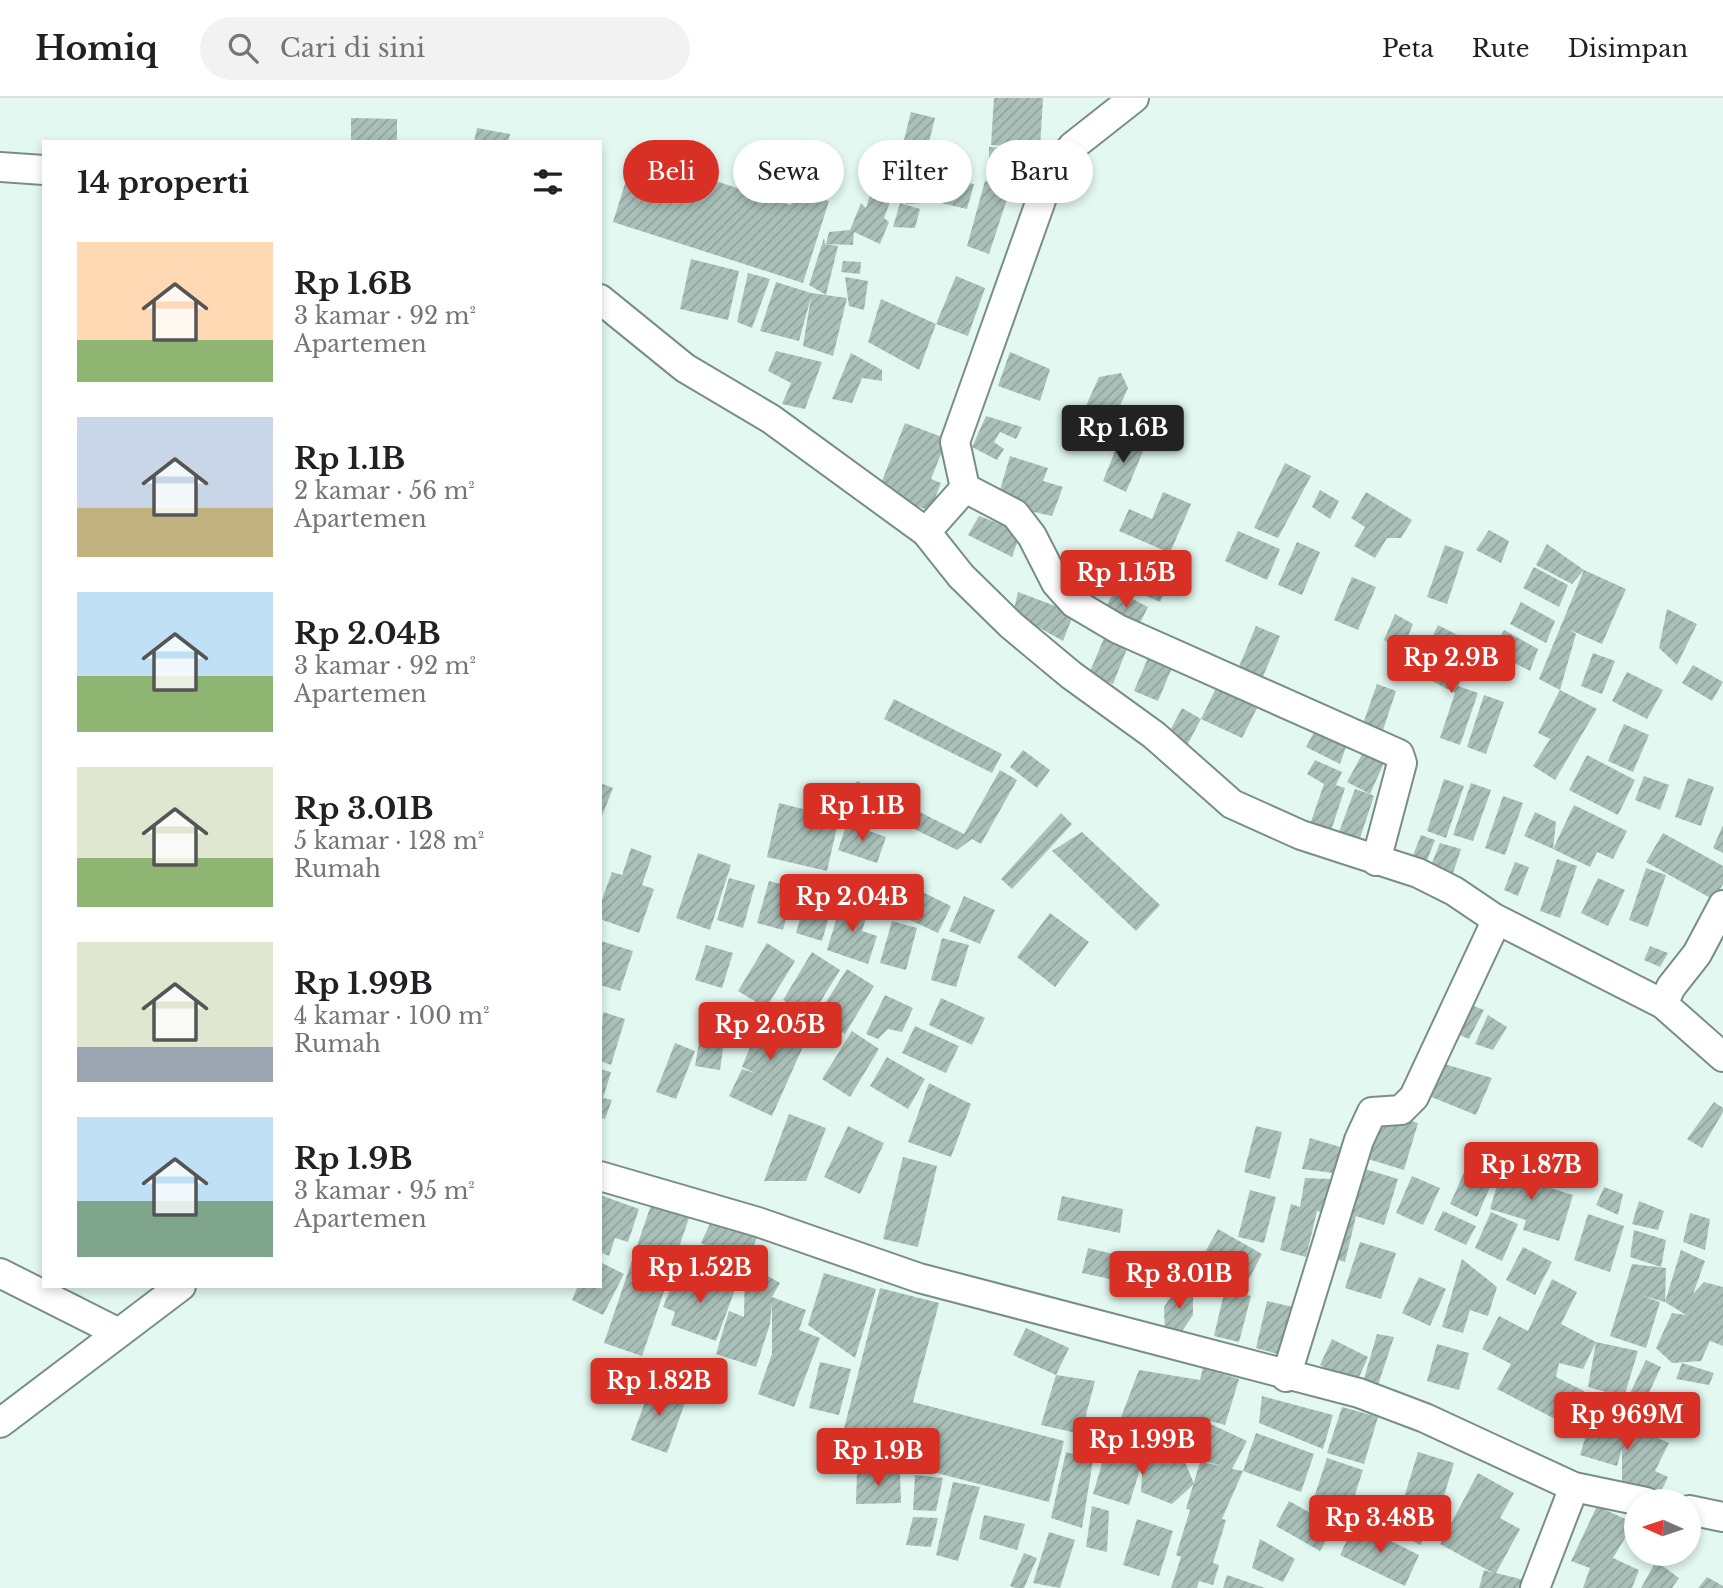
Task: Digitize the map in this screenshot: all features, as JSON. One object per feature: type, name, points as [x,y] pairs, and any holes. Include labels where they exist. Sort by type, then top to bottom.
[{"type":"street","points":[[965,488],[955,442],[1050,175],[1073,146],[1134,98]]},
{"type":"street","points":[[0,167],[42,170]]},
{"type":"street","points":[[602,301],[685,368],[771,419],[926,532],[961,576],[1011,625],[1071,675],[1154,735],[1232,804],[1301,835],[1418,873],[1454,891],[1494,918],[1663,1004],[1723,1057]]},
{"type":"street","points":[[926,532],[965,488]]},
{"type":"street","points":[[965,488],[1015,514],[1032,536],[1044,565],[1074,603],[1118,629],[1399,754],[1402,764],[1376,861]]},
{"type":"street","points":[[1663,1004],[1671,987],[1696,954],[1723,905]]},
{"type":"street","points":[[1286,1377],[1359,1140],[1372,1112],[1401,1110],[1414,1097],[1492,930],[1494,918]]},
{"type":"street","points":[[602,1177],[758,1222],[919,1278],[1286,1377],[1359,1394],[1425,1418],[1574,1487],[1624,1497]]},
{"type":"street","points":[[0,1273],[119,1333]]},
{"type":"street","points":[[0,1423],[178,1288]]},
{"type":"street","points":[[1535,1588],[1574,1487]]},
{"type":"street","points":[[1701,1512],[1723,1517]]},
{"type":"building","points":[[994,98],[1043,98],[1040,140],[991,140]]},
{"type":"building","points":[[911,112],[935,118],[930,140],[904,140]]},
{"type":"building","points":[[351,118],[397,119],[397,140],[351,140]]},
{"type":"building","points":[[477,128],[510,134],[508,140],[474,140]]},
{"type":"building","points":[[985,181],[986,203],[1006,203],[989,254],[967,246]]},
{"type":"building","points":[[719,182],[733,187],[733,203],[828,203],[803,283],[613,222],[623,190],[623,203],[719,203]]},
{"type":"building","points":[[861,203],[866,208],[868,203],[890,203],[884,218],[889,222],[880,244],[854,232],[853,245],[826,244],[829,232],[850,230]]},
{"type":"building","points":[[900,203],[920,209],[915,228],[893,227]]},
{"type":"building","points":[[941,203],[969,203],[967,209]]},
{"type":"building","points":[[824,238],[825,244],[838,246],[826,295],[809,285]]},
{"type":"building","points":[[691,259],[739,271],[728,320],[680,309]]},
{"type":"building","points":[[843,261],[861,262],[860,274],[841,272]]},
{"type":"building","points":[[748,273],[770,279],[752,328],[737,322]]},
{"type":"building","points":[[956,276],[985,288],[968,336],[936,324]]},
{"type":"building","points":[[845,277],[868,281],[864,310],[849,306]]},
{"type":"building","points":[[776,282],[811,293],[847,298],[833,356],[803,346],[811,297],[799,341],[760,331]]},
{"type":"building","points":[[881,299],[936,324],[919,370],[868,342]]},
{"type":"building","points":[[776,351],[822,362],[805,409],[782,404],[791,383],[768,371]]},
{"type":"building","points":[[1010,352],[1050,369],[1040,401],[998,386]]},
{"type":"building","points":[[851,353],[882,370],[882,381],[862,378],[852,403],[832,399]]},
{"type":"building","points":[[1121,373],[1128,388],[1104,441],[1075,430],[1099,377]]},
{"type":"building","points":[[986,416],[1022,427],[1016,439],[1000,432],[994,442],[1004,449],[997,460],[972,447]]},
{"type":"building","points":[[905,423],[947,439],[931,479],[941,483],[930,511],[878,491]]},
{"type":"building","points":[[1120,439],[1144,449],[1126,492],[1103,481]]},
{"type":"building","points":[[1010,456],[1048,468],[1043,481],[1063,487],[1052,516],[1025,510],[1027,504],[998,497]]},
{"type":"building","points":[[1285,463],[1311,476],[1278,538],[1254,528]]},
{"type":"building","points":[[1320,490],[1339,501],[1330,519],[1312,507]]},
{"type":"building","points":[[1163,492],[1191,504],[1170,553],[1119,531],[1129,509],[1152,519]]},
{"type":"building","points":[[1366,492],[1412,520],[1401,538],[1387,538],[1375,558],[1354,546],[1365,527],[1351,518]]},
{"type":"building","points":[[979,516],[1021,532],[1012,557],[968,535]]},
{"type":"building","points":[[1489,530],[1509,541],[1501,563],[1476,550]]},
{"type":"building","points":[[1238,531],[1280,549],[1267,580],[1225,561]]},
{"type":"building","points":[[1297,542],[1320,552],[1302,595],[1278,585]]},
{"type":"building","points":[[1547,544],[1584,570],[1572,584],[1536,565]]},
{"type":"building","points":[[1445,545],[1464,552],[1447,604],[1427,597]]},
{"type":"building","points":[[1138,551],[1175,568],[1160,602],[1123,586]]},
{"type":"building","points":[[1534,567],[1568,585],[1559,607],[1523,588]]},
{"type":"building","points":[[1584,570],[1626,589],[1602,644],[1570,630],[1576,634],[1560,690],[1539,679]]},
{"type":"building","points":[[1352,577],[1376,587],[1358,630],[1334,620]]},
{"type":"building","points":[[1115,590],[1148,607],[1137,629],[1103,612]]},
{"type":"building","points":[[1018,592],[1074,613],[1063,641],[1013,613]]},
{"type":"building","points":[[1521,602],[1555,621],[1546,643],[1510,624]]},
{"type":"building","points":[[1667,609],[1697,624],[1677,665],[1659,648]]},
{"type":"building","points":[[1395,614],[1413,624],[1402,651],[1384,640]]},
{"type":"building","points":[[1438,625],[1477,645],[1466,666],[1428,646]]},
{"type":"building","points":[[1256,626],[1280,636],[1262,679],[1238,669]]},
{"type":"building","points":[[1504,630],[1538,649],[1530,671],[1493,652]]},
{"type":"building","points":[[1107,631],[1130,641],[1113,684],[1089,674]]},
{"type":"building","points":[[1152,648],[1176,658],[1158,701],[1134,691]]},
{"type":"building","points":[[1428,652],[1466,671],[1458,686],[1478,693],[1460,745],[1440,738],[1455,693],[1417,673]]},
{"type":"building","points":[[1593,653],[1615,661],[1602,694],[1581,686]]},
{"type":"building","points":[[1693,665],[1723,682],[1712,701],[1682,683]]},
{"type":"building","points":[[1627,672],[1663,690],[1647,719],[1612,701]]},
{"type":"building","points":[[1377,684],[1396,691],[1379,742],[1359,735]]},
{"type":"building","points":[[1216,688],[1257,708],[1242,738],[1201,719]]},
{"type":"building","points":[[1560,690],[1597,709],[1555,780],[1533,766],[1550,739],[1538,733]]},
{"type":"building","points":[[1484,695],[1504,702],[1486,754],[1467,747]]},
{"type":"building","points":[[894,699],[1002,754],[992,773],[884,719]]},
{"type":"building","points":[[1182,708],[1201,719],[1184,751],[1165,740]]},
{"type":"building","points":[[1319,723],[1349,738],[1340,764],[1306,747]]},
{"type":"building","points":[[1624,724],[1649,735],[1633,772],[1608,761]]},
{"type":"building","points":[[1366,747],[1388,754],[1370,794],[1347,782]]},
{"type":"building","points":[[1023,750],[1050,770],[1037,788],[1010,767]]},
{"type":"building","points":[[1587,755],[1635,780],[1618,815],[1569,790]]},
{"type":"building","points":[[1315,760],[1342,772],[1336,785],[1345,788],[1328,840],[1307,833],[1324,784],[1307,774]]},
{"type":"building","points":[[1000,770],[1017,780],[981,844],[972,839],[957,850],[849,797],[857,781],[964,834]]},
{"type":"building","points":[[1644,776],[1669,785],[1660,810],[1635,800]]},
{"type":"building","points":[[1688,778],[1714,787],[1701,826],[1675,817]]},
{"type":"building","points":[[1444,779],[1464,786],[1446,838],[1427,831]]},
{"type":"building","points":[[1471,783],[1491,790],[1473,841],[1453,835]]},
{"type":"building","points":[[602,784],[613,788],[602,816]]},
{"type":"building","points":[[1355,789],[1374,796],[1357,847],[1336,840]]},
{"type":"building","points":[[1503,796],[1523,803],[1505,855],[1485,848]]},
{"type":"building","points":[[779,803],[839,818],[827,871],[767,857]]},
{"type":"building","points":[[1574,805],[1627,831],[1613,859],[1597,852],[1590,867],[1553,849]]},
{"type":"building","points":[[1535,812],[1556,822],[1553,849],[1524,836]]},
{"type":"building","points":[[1061,813],[1072,824],[1012,889],[1001,879]]},
{"type":"building","points":[[847,823],[886,837],[877,863],[838,850]]},
{"type":"building","points":[[1723,825],[1723,853],[1713,848]]},
{"type":"building","points":[[1082,832],[1160,905],[1136,931],[1052,851]]},
{"type":"building","points":[[1663,833],[1723,866],[1723,884],[1714,900],[1646,862]]},
{"type":"building","points":[[1421,835],[1435,840],[1424,868],[1410,863]]},
{"type":"building","points":[[1440,843],[1461,849],[1452,876],[1430,868]]},
{"type":"building","points":[[631,848],[652,856],[642,885],[654,889],[639,933],[602,920],[602,900],[612,872],[622,875]]},
{"type":"building","points":[[698,853],[731,865],[710,930],[676,918]]},
{"type":"building","points":[[1557,859],[1577,866],[1560,918],[1540,911]]},
{"type":"building","points":[[1515,862],[1529,867],[1518,896],[1504,890]]},
{"type":"building","points":[[1646,868],[1666,875],[1648,927],[1629,920]]},
{"type":"building","points":[[729,878],[755,885],[743,928],[717,920]]},
{"type":"building","points":[[1598,878],[1625,890],[1608,926],[1581,913]]},
{"type":"building","points":[[769,881],[795,888],[783,930],[757,923]]},
{"type":"building","points":[[908,885],[951,906],[938,933],[895,913]]},
{"type":"building","points":[[808,891],[834,899],[822,941],[796,933]]},
{"type":"building","points":[[964,896],[995,910],[980,944],[949,931]]},
{"type":"building","points":[[842,900],[869,909],[862,931],[877,936],[868,964],[827,950]]},
{"type":"building","points":[[1050,913],[1089,942],[1055,987],[1017,957]]},
{"type":"building","points":[[892,921],[917,928],[906,970],[880,963]]},
{"type":"building","points":[[942,938],[969,945],[956,987],[931,980]]},
{"type":"building","points":[[602,941],[633,951],[620,991],[602,986]]},
{"type":"building","points":[[767,943],[795,961],[766,1008],[738,991]]},
{"type":"building","points":[[706,945],[733,953],[722,988],[695,980]]},
{"type":"building","points":[[1650,946],[1668,953],[1660,967],[1644,960]]},
{"type":"building","points":[[812,952],[840,970],[811,1017],[783,1000]]},
{"type":"building","points":[[847,969],[874,986],[845,1034],[817,1016]]},
{"type":"building","points":[[885,995],[913,1008],[902,1032],[888,1029],[878,1039],[866,1034]]},
{"type":"building","points":[[941,998],[985,1018],[972,1045],[929,1025]]},
{"type":"building","points":[[1466,1003],[1484,1010],[1469,1039],[1450,1031]]},
{"type":"building","points":[[766,1008],[810,1031],[772,1116],[729,1096],[742,1069],[755,1073],[742,1067]]},
{"type":"building","points":[[603,1012],[625,1019],[611,1065],[602,1062]]},
{"type":"building","points":[[1488,1015],[1507,1027],[1493,1050],[1475,1044]]},
{"type":"building","points":[[915,1026],[959,1046],[946,1073],[902,1053]]},
{"type":"building","points":[[852,1031],[879,1049],[850,1097],[822,1079]]},
{"type":"building","points":[[700,1037],[724,1041],[720,1070],[695,1066]]},
{"type":"building","points":[[675,1043],[695,1051],[676,1099],[656,1092]]},
{"type":"building","points":[[887,1057],[925,1079],[908,1109],[870,1086]]},
{"type":"building","points":[[1441,1063],[1492,1078],[1476,1115],[1429,1096]]},
{"type":"building","points":[[602,1070],[611,1072],[603,1098],[612,1100],[605,1119],[602,1118]]},
{"type":"building","points":[[929,1083],[971,1104],[951,1157],[908,1142]]},
{"type":"building","points":[[1714,1102],[1723,1108],[1723,1112],[1702,1148],[1687,1139]]},
{"type":"building","points":[[1382,1112],[1418,1123],[1404,1170],[1368,1159]]},
{"type":"building","points":[[789,1114],[826,1128],[806,1181],[764,1181]]},
{"type":"building","points":[[848,1126],[884,1143],[860,1194],[824,1177]]},
{"type":"building","points":[[1256,1126],[1282,1132],[1270,1179],[1244,1172]]},
{"type":"building","points":[[1310,1138],[1347,1149],[1341,1174],[1302,1169]]},
{"type":"building","points":[[903,1157],[937,1166],[918,1247],[883,1239]]},
{"type":"building","points":[[1504,1162],[1540,1174],[1537,1184],[1573,1195],[1559,1241],[1523,1230],[1526,1220],[1490,1209]]},
{"type":"building","points":[[1362,1168],[1398,1179],[1384,1225],[1356,1216],[1345,1262],[1328,1257]]},
{"type":"building","points":[[1466,1168],[1493,1180],[1477,1217],[1450,1204]]},
{"type":"building","points":[[1412,1176],[1440,1188],[1423,1225],[1396,1213]]},
{"type":"building","points":[[1305,1178],[1332,1179],[1330,1215],[1317,1211],[1306,1257],[1280,1250],[1291,1204],[1300,1207]]},
{"type":"building","points":[[1604,1187],[1623,1194],[1618,1215],[1596,1205]]},
{"type":"building","points":[[1250,1190],[1276,1197],[1264,1243],[1238,1237]]},
{"type":"building","points":[[602,1196],[639,1209],[628,1242],[615,1238],[609,1256],[602,1253]]},
{"type":"building","points":[[1062,1196],[1123,1209],[1120,1233],[1057,1220]]},
{"type":"building","points":[[653,1199],[691,1212],[642,1356],[604,1343]]},
{"type":"building","points":[[1639,1201],[1664,1211],[1658,1230],[1632,1224]]},
{"type":"building","points":[[1443,1211],[1476,1226],[1466,1245],[1434,1230]]},
{"type":"building","points":[[1491,1212],[1518,1224],[1502,1261],[1475,1248]]},
{"type":"building","points":[[1690,1213],[1710,1219],[1705,1250],[1683,1242]]},
{"type":"building","points":[[1588,1214],[1624,1226],[1610,1272],[1574,1260]]},
{"type":"building","points":[[714,1215],[758,1236],[745,1263],[701,1243]]},
{"type":"building","points":[[1218,1229],[1262,1254],[1249,1279],[1204,1254]]},
{"type":"building","points":[[1634,1230],[1666,1240],[1661,1267],[1630,1257]]},
{"type":"building","points":[[1360,1242],[1396,1253],[1381,1299],[1345,1288]]},
{"type":"building","points":[[1523,1247],[1552,1262],[1535,1295],[1506,1280]]},
{"type":"building","points":[[1088,1248],[1139,1260],[1134,1284],[1082,1273]]},
{"type":"building","points":[[1681,1250],[1705,1261],[1693,1294],[1704,1282],[1723,1287],[1723,1346],[1710,1341],[1701,1361],[1672,1363],[1656,1348],[1672,1313],[1686,1315],[1665,1302]]},
{"type":"building","points":[[1462,1259],[1497,1287],[1488,1316],[1470,1310],[1463,1333],[1442,1327]]},
{"type":"building","points":[[602,1263],[624,1274],[603,1315],[572,1300],[577,1288],[602,1288]]},
{"type":"building","points":[[745,1263],[780,1283],[772,1297],[806,1310],[799,1330],[820,1338],[794,1407],[758,1394],[772,1354],[772,1302],[770,1324],[756,1367],[716,1354],[729,1311],[744,1317]]},
{"type":"building","points":[[1632,1264],[1666,1268],[1665,1302],[1640,1295],[1660,1302],[1646,1348],[1610,1336]]},
{"type":"building","points":[[697,1273],[736,1287],[716,1341],[671,1325],[675,1312],[663,1307],[673,1282],[676,1283],[678,1278],[693,1284]]},
{"type":"building","points":[[824,1273],[876,1289],[855,1358],[808,1325]]},
{"type":"building","points":[[1419,1277],[1446,1289],[1430,1326],[1402,1313]]},
{"type":"building","points":[[1552,1279],[1577,1292],[1561,1324],[1596,1342],[1583,1369],[1559,1363],[1556,1377],[1584,1391],[1567,1425],[1497,1389],[1511,1364],[1482,1349],[1499,1316],[1528,1331]]},
{"type":"building","points":[[1179,1284],[1193,1287],[1193,1315],[1178,1337],[1165,1335],[1164,1307]]},
{"type":"building","points":[[880,1288],[939,1303],[913,1402],[1064,1441],[1049,1502],[839,1448]]},
{"type":"building","points":[[1225,1289],[1251,1296],[1239,1342],[1214,1336]]},
{"type":"building","points":[[1267,1301],[1293,1307],[1281,1355],[1256,1348]]},
{"type":"building","points":[[1026,1328],[1069,1348],[1056,1375],[1013,1355]]},
{"type":"building","points":[[1377,1334],[1394,1337],[1377,1388],[1363,1382]]},
{"type":"building","points":[[1332,1339],[1368,1357],[1356,1384],[1320,1365]]},
{"type":"building","points":[[1596,1342],[1638,1351],[1624,1397],[1588,1387]]},
{"type":"building","points":[[1437,1344],[1469,1353],[1459,1390],[1427,1381]]},
{"type":"building","points":[[1646,1360],[1661,1367],[1647,1397],[1664,1405],[1654,1425],[1622,1410]]},
{"type":"building","points":[[820,1362],[851,1369],[839,1415],[809,1408]]},
{"type":"building","points":[[1682,1363],[1714,1373],[1709,1385],[1676,1379]]},
{"type":"building","points":[[1203,1368],[1239,1379],[1225,1425],[1199,1418],[1187,1454],[1117,1428],[1139,1370],[1200,1380]]},
{"type":"building","points":[[1056,1375],[1095,1381],[1081,1434],[1041,1425]]},
{"type":"building","points":[[652,1383],[687,1397],[667,1453],[631,1440]]},
{"type":"building","points":[[1262,1396],[1333,1415],[1323,1449],[1259,1423]]},
{"type":"building","points":[[1342,1407],[1378,1417],[1364,1464],[1327,1453]]},
{"type":"building","points":[[1594,1409],[1669,1443],[1655,1471],[1668,1477],[1662,1489],[1638,1489],[1622,1482],[1622,1449],[1617,1466],[1580,1455]]},
{"type":"building","points":[[1202,1420],[1247,1441],[1232,1469],[1243,1471],[1222,1519],[1226,1520],[1213,1563],[1219,1565],[1213,1585],[1199,1581],[1197,1588],[1171,1588],[1181,1557],[1176,1555],[1190,1510],[1186,1509],[1200,1462],[1223,1466],[1188,1457]]},
{"type":"building","points":[[1256,1433],[1314,1454],[1301,1492],[1243,1471]]},
{"type":"building","points":[[1107,1447],[1143,1459],[1129,1505],[1093,1494]]},
{"type":"building","points":[[1066,1452],[1093,1460],[1082,1528],[1051,1518]]},
{"type":"building","points":[[1418,1452],[1454,1463],[1440,1509],[1404,1498]]},
{"type":"building","points":[[1143,1453],[1185,1462],[1194,1484],[1172,1504],[1141,1492]]},
{"type":"building","points":[[1327,1458],[1363,1470],[1348,1516],[1312,1504]]},
{"type":"building","points":[[857,1471],[900,1474],[901,1503],[856,1504]]},
{"type":"building","points":[[1478,1473],[1514,1493],[1500,1518],[1520,1529],[1496,1573],[1524,1580],[1522,1588],[1479,1588],[1484,1570],[1493,1573],[1440,1544]]},
{"type":"building","points":[[915,1475],[943,1478],[936,1511],[913,1510]]},
{"type":"building","points":[[953,1482],[980,1487],[958,1561],[936,1555]]},
{"type":"building","points":[[1390,1495],[1434,1519],[1420,1545],[1375,1520]]},
{"type":"building","points":[[1289,1501],[1334,1526],[1320,1551],[1276,1526]]},
{"type":"building","points":[[1092,1506],[1109,1511],[1107,1552],[1086,1547]]},
{"type":"building","points":[[1597,1506],[1624,1518],[1624,1540],[1613,1558],[1624,1563],[1624,1566],[1639,1570],[1632,1588],[1583,1588],[1590,1568],[1571,1561]]},
{"type":"building","points":[[984,1515],[1025,1524],[1017,1550],[979,1539]]},
{"type":"building","points":[[913,1517],[938,1518],[931,1547],[906,1545]]},
{"type":"building","points":[[1137,1519],[1173,1531],[1159,1576],[1123,1565]]},
{"type":"building","points":[[1355,1523],[1419,1555],[1405,1586],[1340,1555]]},
{"type":"building","points":[[1049,1532],[1075,1540],[1060,1588],[1033,1583]]},
{"type":"building","points":[[1260,1539],[1295,1559],[1283,1582],[1252,1568]]},
{"type":"building","points":[[1024,1553],[1037,1558],[1024,1588],[1015,1588],[1010,1586]]},
{"type":"building","points":[[1653,1566],[1663,1566],[1679,1578],[1672,1588],[1641,1588]]},
{"type":"building","points":[[1227,1575],[1265,1588],[1223,1588]]},
{"type":"building","points":[[1707,1577],[1723,1586],[1723,1588],[1698,1588]]}]
